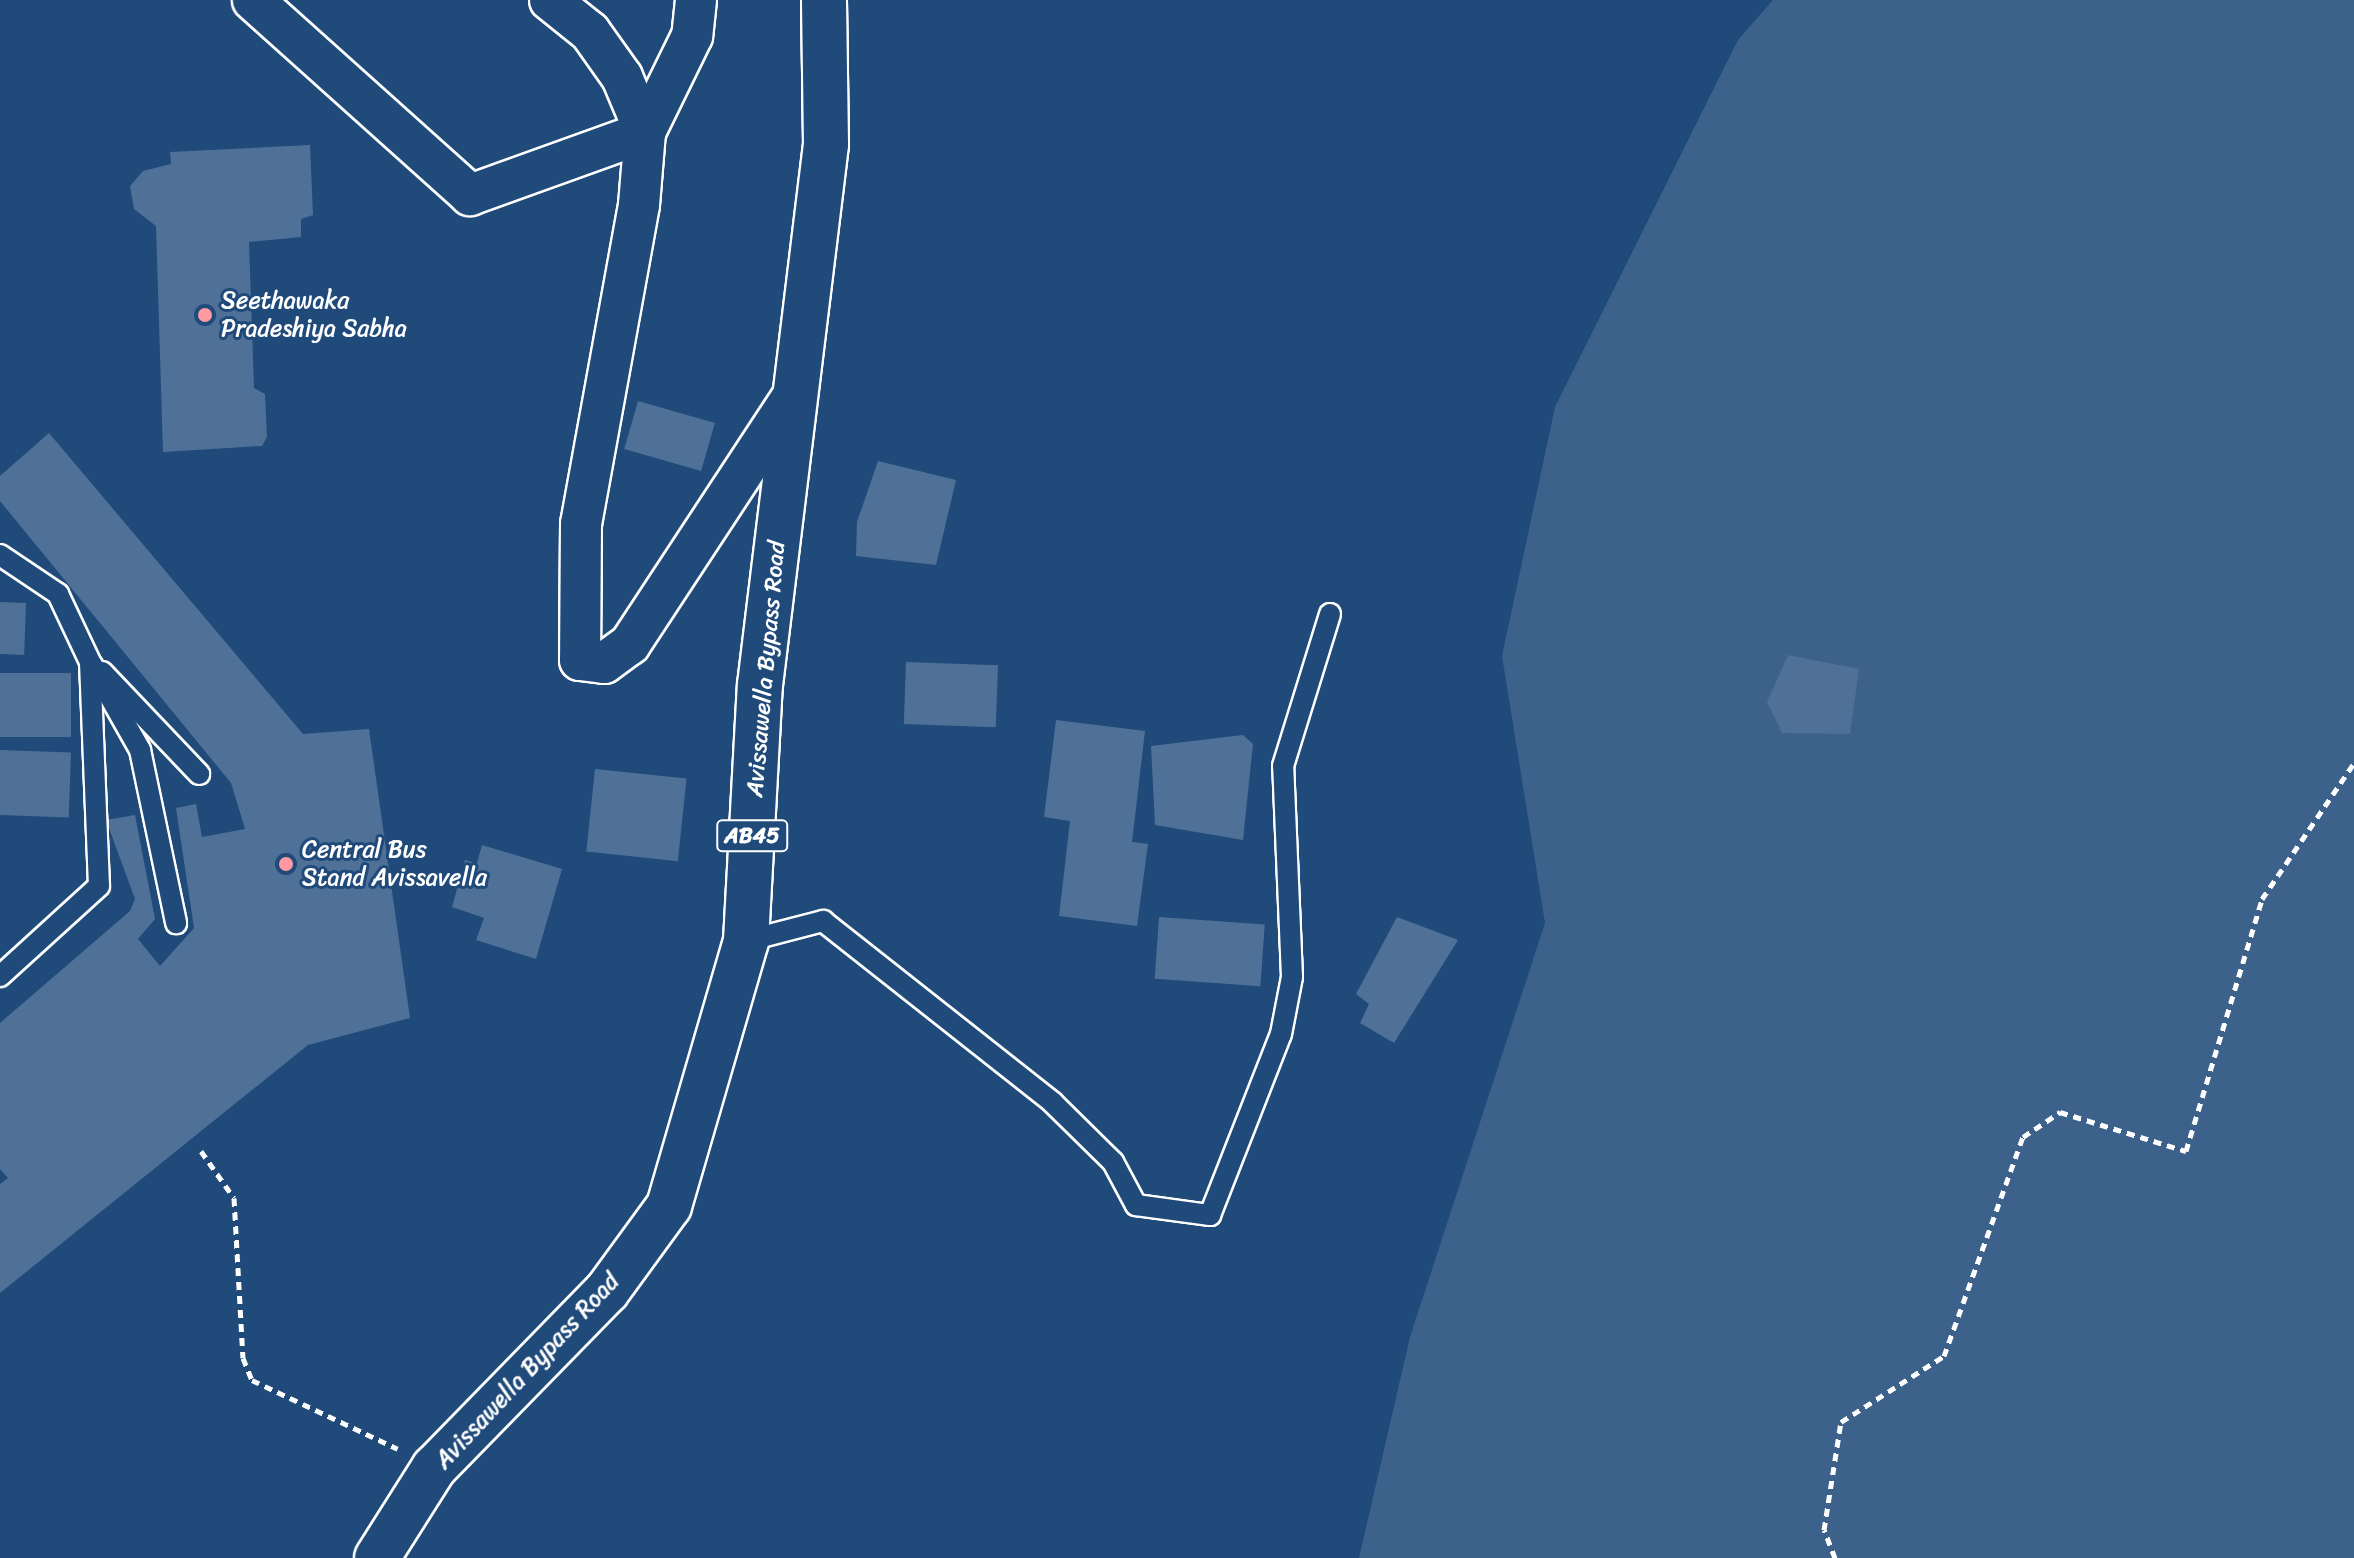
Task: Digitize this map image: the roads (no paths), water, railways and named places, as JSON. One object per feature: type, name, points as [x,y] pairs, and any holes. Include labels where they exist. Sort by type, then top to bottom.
[{"type":"main road","name":"Avissawella Bypass Road","points":[[377,1558],[434,1468],[607,1291],[669,1206],[746,941],[760,685],[826,144],[824,0]]},
{"type":"street","points":[[253,0],[470,195],[645,132]]},
{"type":"street","points":[[550,0],[590,32],[622,77],[645,132]]},
{"type":"street","points":[[696,0],[692,36],[645,132],[639,205],[581,524],[580,660],[604,663],[630,644],[797,390]]},
{"type":"lane","points":[[0,555],[58,594],[90,662],[140,750],[176,923]]},
{"type":"lane","points":[[746,941],[823,921],[1052,1102],[1113,1162],[1136,1205],[1210,1215],[1281,1034],[1292,977],[1283,766],[1330,614]]},
{"type":"lane","points":[[90,662],[142,706],[199,774]]},
{"type":"lane","points":[[0,976],[99,886],[90,662]]},
{"type":"place","name":"Seethawaka Pradeshiya Sabha","points":[[205,315]]},
{"type":"place","name":"Central Bus Stand Avissavella","points":[[286,864]]}]
